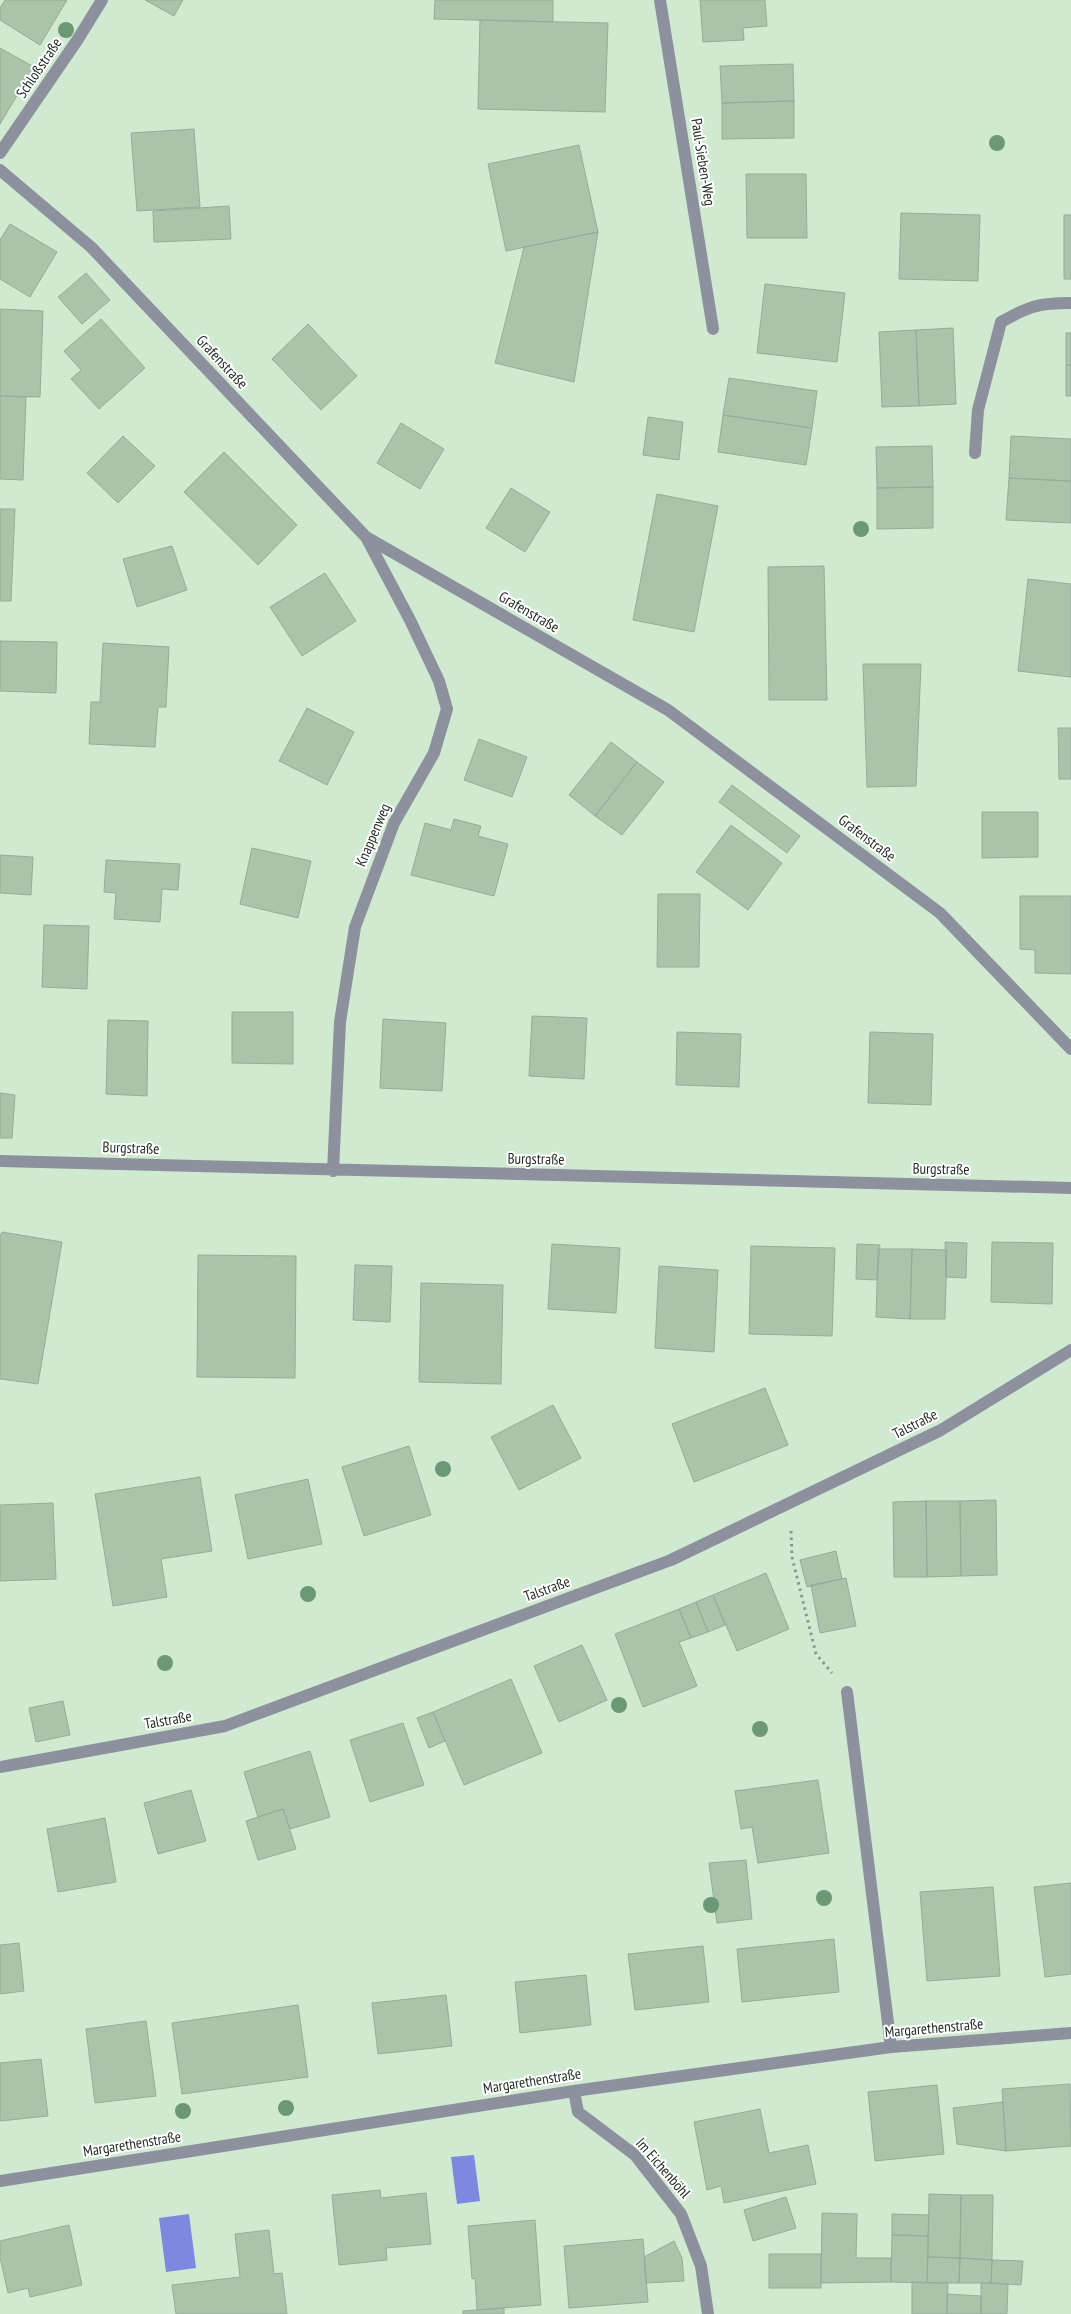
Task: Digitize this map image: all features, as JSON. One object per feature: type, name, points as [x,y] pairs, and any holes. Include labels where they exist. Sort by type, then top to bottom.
[{"type":"street","name":"Schloßstraße","points":[[0,153],[78,39],[102,0]]},
{"type":"street","name":"Paul-Sieben-Weg","points":[[660,0],[713,329]]},
{"type":"street","name":"Grafenstraße","points":[[0,170],[91,247],[366,537],[668,710],[940,914],[1071,1049]]},
{"type":"street","points":[[975,453],[978,410],[1001,322],[1022,309],[1041,303],[1071,303]]},
{"type":"street","name":"Knappenweg","points":[[333,1171],[340,1022],[355,927],[394,823],[434,753],[447,709],[439,681],[410,620],[366,537]]},
{"type":"street","name":"Burgstraße","points":[[0,1161],[333,1171],[1071,1188]]},
{"type":"street","name":"Talstraße","points":[[0,1767],[225,1726],[671,1560],[941,1430],[1071,1350]]},
{"type":"street","points":[[847,1692],[891,2047]]},
{"type":"street","name":"Margarethenstraße","points":[[0,2181],[574,2091],[891,2047],[1071,2033]]},
{"type":"street","name":"Im Eichenböhl","points":[[574,2091],[578,2112],[635,2156],[681,2214],[702,2266],[708,2314]]},
{"type":"path","points":[[790,1503],[792,1557],[816,1654]]},
{"type":"water","points":[[474,2155],[480,2201],[457,2204],[451,2157]]},
{"type":"water","points":[[189,2214],[196,2268],[166,2272],[159,2218]]},
{"type":"building","points":[[5,0],[67,0],[40,45],[0,20],[0,8]]},
{"type":"building","points":[[145,0],[183,0],[174,16]]},
{"type":"building","points":[[435,0],[553,0],[553,22],[434,19]]},
{"type":"building","points":[[700,0],[765,0],[767,26],[743,28],[744,40],[703,42]]},
{"type":"building","points":[[480,20],[608,23],[605,112],[478,109]]},
{"type":"building","points":[[0,48],[34,67],[0,124]]},
{"type":"building","points":[[793,64],[794,101],[722,103],[720,66]]},
{"type":"building","points":[[794,101],[794,138],[722,139],[722,103]]},
{"type":"building","points":[[194,129],[200,207],[137,211],[131,133]]},
{"type":"building","points":[[579,145],[598,232],[506,251],[488,164]]},
{"type":"building","points":[[746,174],[806,174],[807,238],[747,238]]},
{"type":"building","points":[[229,206],[231,239],[154,242],[153,211]]},
{"type":"building","points":[[901,213],[980,215],[978,281],[899,279]]},
{"type":"building","points":[[1064,215],[1071,215],[1071,279],[1064,279]]},
{"type":"building","points":[[10,224],[57,252],[30,297],[0,279],[0,240]]},
{"type":"building","points":[[598,232],[574,382],[495,363],[524,247]]},
{"type":"building","points":[[86,273],[110,300],[82,324],[58,297]]},
{"type":"building","points":[[765,284],[845,293],[837,362],[757,353]]},
{"type":"building","points":[[0,309],[43,311],[40,397],[0,396]]},
{"type":"building","points":[[101,319],[145,368],[99,409],[71,379],[81,370],[64,351]]},
{"type":"building","points":[[308,324],[357,376],[321,410],[272,359]]},
{"type":"building","points":[[953,328],[956,404],[919,406],[916,330]]},
{"type":"building","points":[[916,330],[919,406],[882,407],[879,332]]},
{"type":"building","points":[[1066,333],[1071,333],[1071,365],[1066,365]]},
{"type":"building","points":[[1066,365],[1071,365],[1071,396],[1066,396]]},
{"type":"building","points":[[729,378],[817,391],[812,428],[723,415]]},
{"type":"building","points":[[0,396],[26,397],[23,480],[0,479]]},
{"type":"building","points":[[723,415],[812,428],[806,465],[718,452]]},
{"type":"building","points":[[648,417],[683,422],[679,460],[643,455]]},
{"type":"building","points":[[401,423],[444,449],[420,489],[377,463]]},
{"type":"building","points":[[123,436],[155,466],[118,503],[87,473]]},
{"type":"building","points":[[1011,436],[1071,439],[1071,481],[1009,478]]},
{"type":"building","points":[[932,446],[933,487],[877,488],[876,447]]},
{"type":"building","points":[[224,452],[297,525],[258,565],[184,492]]},
{"type":"building","points":[[1009,478],[1071,481],[1071,523],[1006,520]]},
{"type":"building","points":[[933,487],[933,528],[877,529],[877,488]]},
{"type":"building","points":[[511,488],[550,512],[525,552],[486,528]]},
{"type":"building","points":[[657,494],[718,506],[694,632],[633,620]]},
{"type":"building","points":[[0,509],[15,509],[11,601],[0,601]]},
{"type":"building","points":[[172,546],[187,590],[137,607],[123,559]]},
{"type":"building","points":[[824,566],[827,700],[769,700],[768,567]]},
{"type":"building","points":[[325,573],[356,621],[302,656],[270,607]]},
{"type":"building","points":[[1028,579],[1071,584],[1071,677],[1018,671]]},
{"type":"building","points":[[0,641],[57,642],[56,693],[0,691]]},
{"type":"building","points":[[103,643],[169,647],[166,707],[158,707],[155,747],[89,744],[91,702],[100,702]]},
{"type":"building","points":[[863,664],[921,664],[916,786],[867,787]]},
{"type":"building","points":[[307,708],[354,732],[327,785],[279,761]]},
{"type":"building","points":[[1058,728],[1071,728],[1071,779],[1059,779]]},
{"type":"building","points":[[479,739],[527,757],[512,797],[464,780]]},
{"type":"building","points":[[611,742],[637,762],[595,816],[569,795]]},
{"type":"building","points":[[637,762],[664,782],[622,835],[595,816]]},
{"type":"building","points":[[732,785],[800,836],[787,853],[719,802]]},
{"type":"building","points":[[982,812],[1038,812],[1038,857],[982,858]]},
{"type":"building","points":[[454,819],[481,826],[478,836],[508,844],[494,896],[411,875],[425,823],[451,830]]},
{"type":"building","points":[[731,825],[782,863],[748,910],[696,872]]},
{"type":"building","points":[[252,848],[311,861],[298,918],[240,904]]},
{"type":"building","points":[[0,855],[33,857],[31,895],[0,893]]},
{"type":"building","points":[[106,860],[180,864],[178,890],[162,889],[160,922],[114,919],[116,893],[104,892]]},
{"type":"building","points":[[658,894],[700,894],[699,967],[657,967]]},
{"type":"building","points":[[1020,896],[1071,896],[1071,974],[1035,973],[1035,950],[1020,949]]},
{"type":"building","points":[[44,925],[89,926],[87,989],[42,987]]},
{"type":"building","points":[[232,1012],[293,1012],[293,1064],[232,1063]]},
{"type":"building","points":[[532,1016],[587,1018],[584,1079],[529,1076]]},
{"type":"building","points":[[383,1019],[446,1023],[442,1091],[380,1088]]},
{"type":"building","points":[[108,1020],[148,1021],[147,1096],[106,1094]]},
{"type":"building","points":[[677,1032],[741,1034],[739,1087],[676,1085]]},
{"type":"building","points":[[870,1032],[933,1034],[931,1105],[868,1103]]},
{"type":"building","points":[[0,1093],[15,1095],[12,1138],[0,1138]]},
{"type":"building","points":[[2,1232],[62,1242],[38,1384],[0,1379],[0,1236]]},
{"type":"building","points":[[945,1242],[967,1243],[966,1278],[946,1277]]},
{"type":"building","points":[[992,1242],[1053,1243],[1052,1304],[991,1302]]},
{"type":"building","points":[[552,1244],[620,1248],[616,1313],[548,1309]]},
{"type":"building","points":[[857,1244],[880,1245],[877,1280],[856,1279]]},
{"type":"building","points":[[751,1246],[835,1248],[832,1336],[749,1334]]},
{"type":"building","points":[[878,1249],[912,1249],[910,1319],[876,1317]]},
{"type":"building","points":[[912,1249],[947,1250],[945,1319],[910,1319]]},
{"type":"building","points":[[198,1255],[296,1256],[295,1378],[197,1377]]},
{"type":"building","points":[[355,1265],[392,1266],[390,1322],[353,1320]]},
{"type":"building","points":[[659,1266],[718,1270],[714,1352],[655,1348]]},
{"type":"building","points":[[421,1283],[503,1285],[501,1384],[419,1382]]},
{"type":"building","points":[[765,1388],[788,1445],[694,1482],[672,1424]]},
{"type":"building","points":[[553,1405],[581,1458],[519,1490],[491,1437]]},
{"type":"building","points":[[409,1446],[431,1515],[364,1536],[342,1467]]},
{"type":"building","points":[[200,1477],[212,1551],[161,1559],[167,1597],[113,1606],[95,1494]]},
{"type":"building","points":[[308,1479],[322,1544],[248,1559],[235,1495]]},
{"type":"building","points":[[996,1500],[997,1575],[961,1576],[960,1501]]},
{"type":"building","points":[[926,1501],[960,1501],[961,1576],[927,1577]]},
{"type":"building","points":[[926,1501],[927,1577],[894,1577],[893,1502]]},
{"type":"building","points":[[53,1503],[56,1579],[0,1581],[0,1505]]},
{"type":"building","points":[[836,1551],[842,1579],[807,1587],[800,1560]]},
{"type":"building","points":[[766,1573],[789,1629],[737,1651],[713,1595]]},
{"type":"building","points":[[846,1578],[856,1626],[820,1633],[811,1585]]},
{"type":"building","points":[[713,1595],[725,1625],[708,1632],[696,1602]]},
{"type":"building","points":[[696,1602],[708,1632],[691,1638],[679,1609]]},
{"type":"building","points":[[679,1609],[691,1638],[679,1642],[697,1686],[643,1707],[615,1634]]},
{"type":"building","points":[[582,1645],[607,1700],[559,1722],[534,1666]]},
{"type":"building","points":[[511,1679],[542,1753],[464,1785],[433,1712]]},
{"type":"building","points":[[63,1701],[70,1735],[36,1742],[29,1708]]},
{"type":"building","points":[[433,1712],[445,1741],[429,1748],[417,1718]]},
{"type":"building","points":[[403,1723],[424,1785],[370,1802],[350,1740]]},
{"type":"building","points":[[310,1751],[330,1817],[290,1829],[283,1809],[258,1817],[244,1772]]},
{"type":"building","points":[[818,1780],[829,1853],[758,1863],[752,1827],[741,1829],[735,1791]]},
{"type":"building","points":[[191,1790],[206,1841],[158,1854],[144,1803]]},
{"type":"building","points":[[283,1809],[296,1849],[258,1860],[246,1821]]},
{"type":"building","points":[[105,1818],[116,1882],[58,1892],[47,1829]]},
{"type":"building","points":[[746,1860],[752,1919],[717,1923],[709,1863]]},
{"type":"building","points":[[1071,1883],[1071,1974],[1045,1977],[1034,1887]]},
{"type":"building","points":[[993,1887],[1000,1976],[927,1981],[920,1892]]},
{"type":"building","points":[[834,1939],[839,1992],[742,2002],[737,1949]]},
{"type":"building","points":[[19,1943],[24,1991],[0,1994],[0,1945]]},
{"type":"building","points":[[703,1946],[709,2002],[635,2010],[628,1954]]},
{"type":"building","points":[[586,1975],[591,2025],[520,2033],[515,1982]]},
{"type":"building","points":[[446,1995],[452,2046],[378,2054],[372,2003]]},
{"type":"building","points":[[298,2005],[308,2077],[182,2094],[172,2023]]},
{"type":"building","points":[[146,2021],[156,2096],[95,2103],[86,2029]]},
{"type":"building","points":[[41,2059],[48,2116],[0,2121],[0,2063]]},
{"type":"building","points":[[1070,2084],[1071,2146],[1006,2151],[1002,2089]]},
{"type":"building","points":[[937,2085],[944,2154],[875,2161],[868,2092]]},
{"type":"building","points":[[1003,2102],[1006,2151],[957,2144],[953,2108]]},
{"type":"building","points":[[760,2109],[769,2153],[808,2145],[816,2184],[724,2203],[721,2186],[707,2190],[694,2122]]},
{"type":"building","points":[[380,2190],[381,2198],[426,2193],[431,2244],[386,2248],[387,2260],[339,2265],[332,2195]]},
{"type":"building","points":[[929,2194],[961,2195],[960,2258],[928,2257]]},
{"type":"building","points":[[961,2195],[993,2195],[992,2260],[960,2258]]},
{"type":"building","points":[[786,2197],[796,2228],[753,2241],[744,2210]]},
{"type":"building","points":[[822,2213],[857,2214],[856,2258],[891,2258],[891,2282],[821,2283]]},
{"type":"building","points":[[892,2214],[929,2215],[928,2236],[892,2235]]},
{"type":"building","points":[[535,2220],[541,2305],[477,2310],[475,2278],[472,2279],[468,2226]]},
{"type":"building","points":[[69,2225],[82,2285],[30,2297],[28,2288],[8,2293],[0,2257],[0,2241]]},
{"type":"building","points":[[269,2230],[274,2274],[282,2273],[287,2314],[176,2314],[172,2285],[240,2277],[235,2234]]},
{"type":"building","points":[[892,2235],[928,2236],[927,2283],[891,2282]]},
{"type":"building","points":[[643,2239],[648,2302],[569,2308],[564,2246]]},
{"type":"building","points":[[674,2241],[682,2258],[684,2281],[646,2283],[644,2257]]},
{"type":"building","points":[[769,2254],[821,2254],[821,2288],[769,2288]]},
{"type":"building","points":[[928,2257],[960,2258],[959,2283],[927,2283]]},
{"type":"building","points":[[960,2258],[992,2260],[991,2283],[959,2283]]},
{"type":"building","points":[[992,2260],[1023,2261],[1021,2285],[991,2283]]},
{"type":"building","points":[[912,2282],[948,2283],[947,2314],[912,2314]]},
{"type":"building","points":[[981,2283],[1008,2284],[1007,2314],[981,2314]]},
{"type":"building","points":[[947,2294],[981,2296],[981,2314],[947,2314]]},
{"type":"building","points":[[504,2308],[504,2314],[463,2314],[463,2311]]}]
